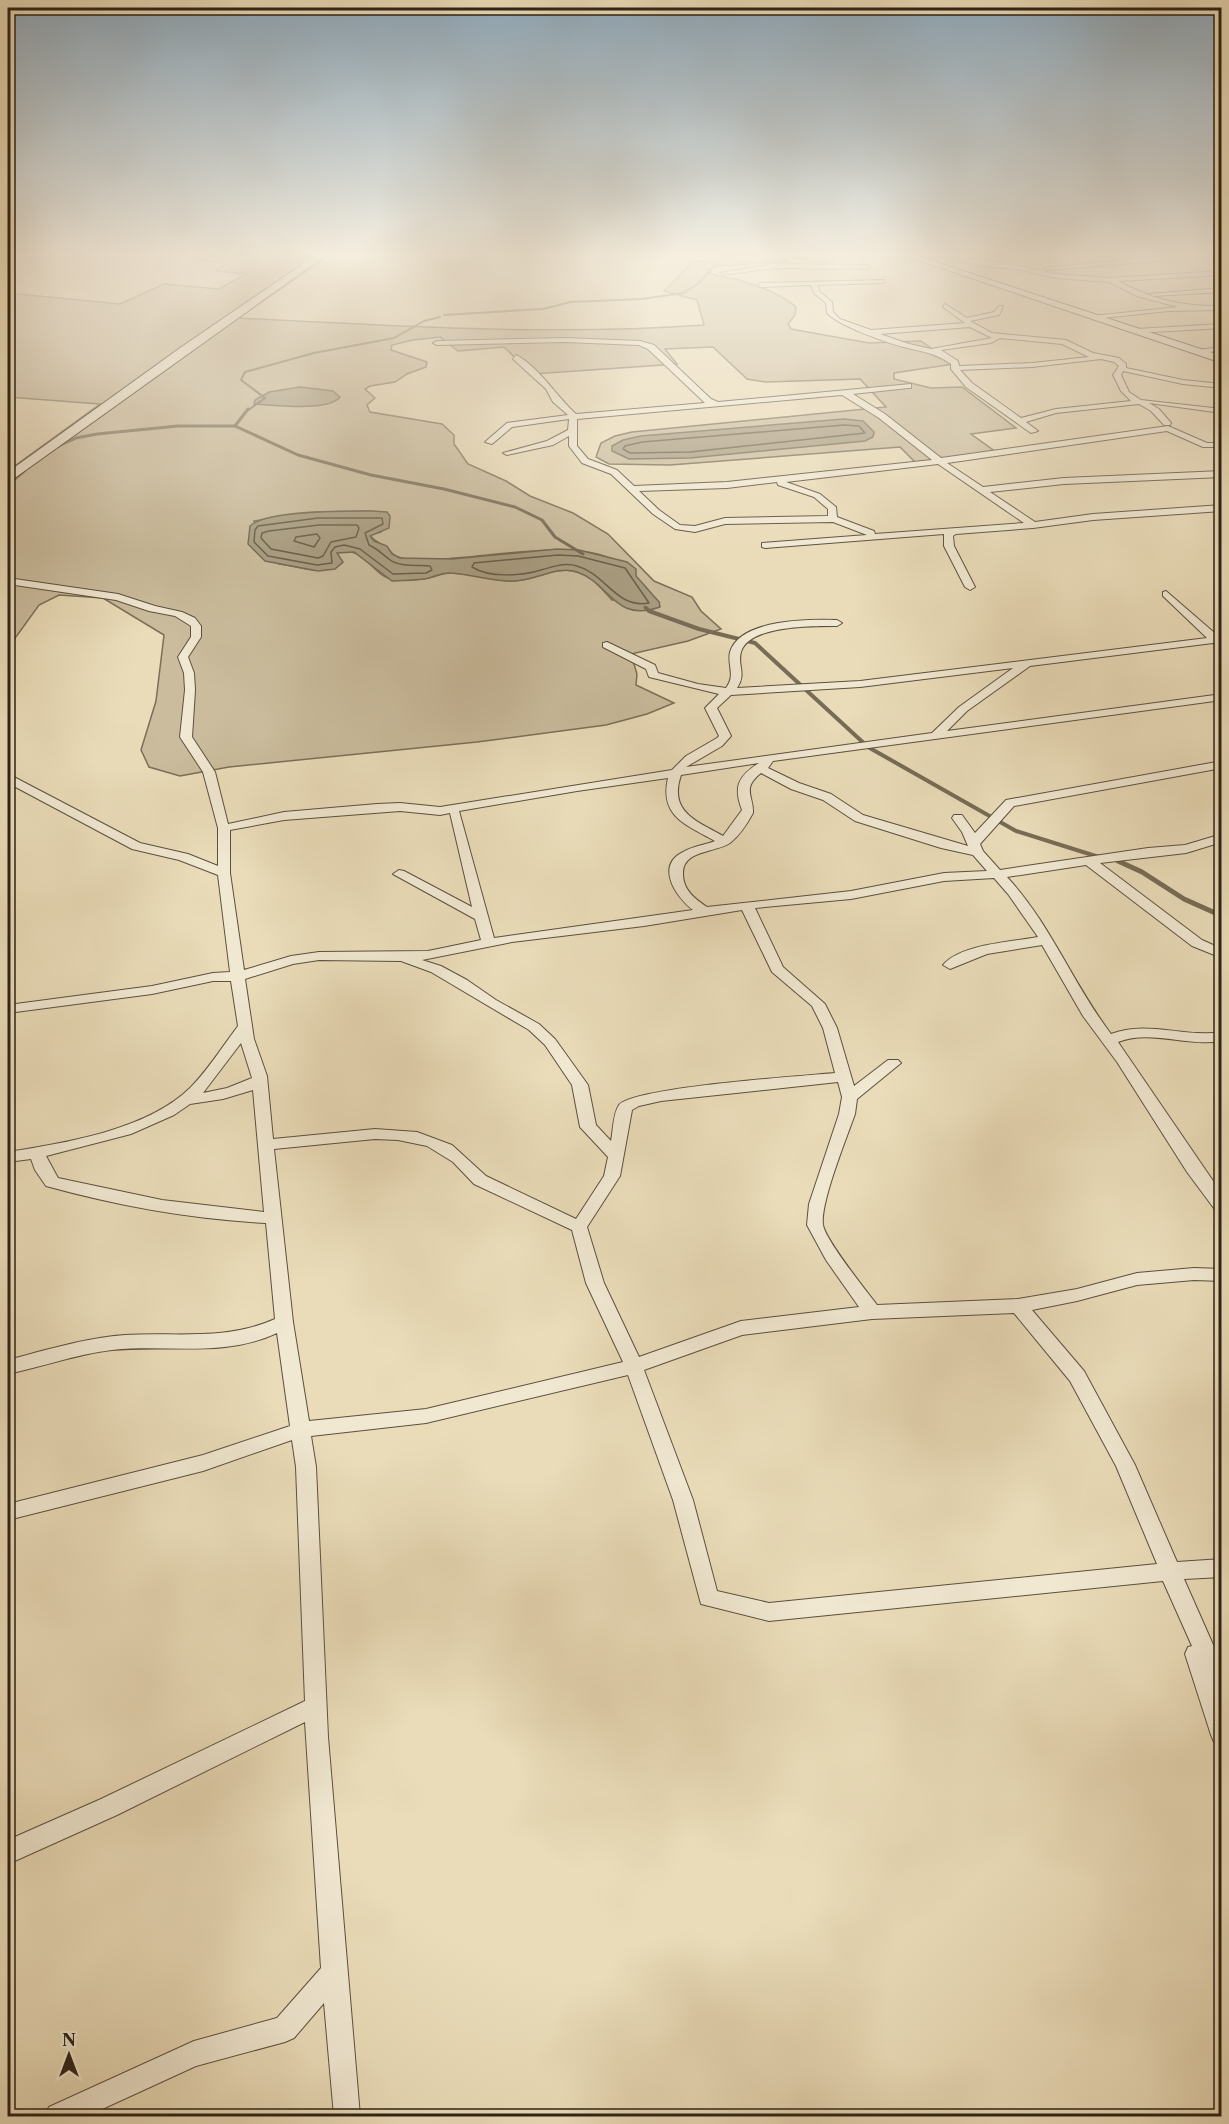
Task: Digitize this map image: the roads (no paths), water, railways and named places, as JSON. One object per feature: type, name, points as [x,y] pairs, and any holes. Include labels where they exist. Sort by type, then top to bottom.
[{"type":"main road","points":[[8,477],[178,354]]},
{"type":"main road","points":[[1203,354],[1221,360]]},
{"type":"street","points":[[659,354],[708,401],[717,404]]},
{"type":"street","points":[[943,354],[955,363],[955,368],[969,385],[1034,431]]},
{"type":"street","points":[[1089,354],[1107,357],[1123,364],[1117,375],[1119,386],[1130,397],[1156,411],[1167,423]]},
{"type":"street","points":[[516,357],[549,388],[556,400],[574,416]]},
{"type":"street","points":[[955,368],[1025,366],[1107,357]]},
{"type":"street","points":[[1122,369],[1183,382],[1221,386]]},
{"type":"street","points":[[489,442],[510,425],[574,416],[908,386]]},
{"type":"street","points":[[842,393],[872,409],[900,434],[1032,525]]},
{"type":"street","points":[[1020,421],[1056,411],[1159,402],[1221,411]]},
{"type":"street","points":[[574,416],[570,423],[574,448],[585,461],[614,472],[669,522],[683,528],[695,529],[725,521],[834,519],[857,529],[886,536]]},
{"type":"street","points":[[631,489],[650,490],[771,480],[940,461],[1168,428],[1206,445],[1221,445]]},
{"type":"street","points":[[507,453],[550,443],[571,432]]},
{"type":"street","points":[[981,490],[1064,481],[1221,474]]},
{"type":"street","points":[[771,480],[815,495],[832,506],[834,519]]},
{"type":"street","points":[[765,545],[1221,508]]},
{"type":"street","points":[[953,531],[948,535],[950,546],[970,587]]},
{"type":"street","points":[[8,581],[118,597],[178,615],[191,620],[196,626],[196,637],[183,657],[189,673],[190,690],[186,736],[208,772],[224,828],[224,873],[246,1025],[259,1082],[275,1218],[284,1322],[306,1467],[316,1706],[334,1972],[347,2116]]},
{"type":"street","points":[[1166,594],[1219,641]]},
{"type":"street","points":[[724,842],[683,818],[672,795],[671,786],[675,772],[690,758],[716,747],[725,736],[711,708],[730,692],[737,680],[735,653],[744,640],[766,630],[792,623],[837,623]]},
{"type":"street","points":[[607,645],[651,667],[653,675],[697,687],[730,692],[860,684],[1219,641]]},
{"type":"street","points":[[935,736],[963,710],[1029,662]]},
{"type":"street","points":[[224,828],[284,816],[377,808],[400,807],[440,811],[471,804],[675,772],[765,764],[935,736],[1221,698]]},
{"type":"street","points":[[705,912],[690,902],[682,892],[676,879],[676,865],[683,856],[724,842],[747,813],[742,795],[747,778],[765,764]]},
{"type":"street","points":[[765,764],[795,786],[826,797],[859,818],[936,842],[976,848]]},
{"type":"street","points":[[976,848],[994,818],[1010,803],[1221,764]]},
{"type":"street","points":[[8,779],[136,846],[183,857],[224,873]]},
{"type":"street","points":[[455,814],[488,942]]},
{"type":"street","points":[[958,818],[976,848],[1013,891],[1046,940],[1090,1016],[1221,1208]]},
{"type":"street","points":[[8,1009],[152,990],[213,977],[239,976],[264,966],[319,956],[428,955],[488,942],[747,905],[851,895],[944,877],[998,874],[1148,852],[1186,849],[1221,838]]},
{"type":"street","points":[[1089,861],[1197,943],[1221,954]]},
{"type":"street","points":[[399,874],[480,916]]},
{"type":"street","points":[[747,905],[777,969],[819,1004],[830,1028],[850,1097],[848,1114],[816,1204],[815,1225],[832,1256],[872,1312]]},
{"type":"street","points":[[950,965],[962,957],[975,953],[1046,940]]},
{"type":"street","points":[[400,957],[436,969],[453,978],[542,1034],[580,1085],[588,1127],[616,1156]]},
{"type":"street","points":[[8,1156],[71,1146],[153,1119],[185,1101],[214,1072],[246,1025]]},
{"type":"street","points":[[1108,1040],[1123,1032],[1140,1031],[1198,1039],[1221,1037]]},
{"type":"street","points":[[850,1097],[893,1063]]},
{"type":"street","points":[[579,1227],[612,1176],[625,1108],[634,1102],[661,1096],[844,1077]]},
{"type":"street","points":[[185,1101],[226,1094],[259,1082]]},
{"type":"street","points":[[267,1145],[398,1134],[432,1141],[470,1168],[480,1180],[579,1227],[595,1283],[634,1366],[683,1500],[708,1598],[769,1612],[1171,1571],[1221,1568]]},
{"type":"street","points":[[36,1152],[51,1182],[144,1203],[227,1216],[275,1218]]},
{"type":"street","points":[[8,1512],[203,1463],[300,1430],[426,1416],[634,1366],[741,1328],[872,1312],[1018,1306],[1077,1295],[1137,1279],[1194,1274],[1221,1275]]},
{"type":"street","points":[[1018,1306],[1077,1376],[1125,1465],[1221,1691]]},
{"type":"street","points":[[8,1367],[58,1354],[125,1342],[219,1343],[266,1332],[284,1322]]},
{"type":"street","points":[[1171,1571],[1221,1735]]},
{"type":"street","points":[[8,1851],[110,1807],[316,1706]]},
{"type":"street","points":[[58,2116],[194,2054],[285,2028],[334,1972]]},
{"type":"water","points":[[300,387],[333,391],[340,397],[334,402],[313,406],[254,404],[255,400],[269,392]]},
{"type":"water","points":[[844,419],[863,421],[874,432],[873,437],[865,441],[690,458],[629,459],[612,451],[612,446],[623,440],[641,436]]},
{"type":"water","points":[[308,512],[387,512],[390,516],[389,528],[370,536],[374,541],[387,546],[392,554],[400,558],[452,559],[557,549],[579,550],[627,562],[636,569],[636,576],[659,602],[660,607],[644,611],[622,606],[588,577],[569,570],[519,581],[448,573],[424,579],[392,581],[354,552],[337,553],[343,562],[335,569],[318,571],[265,561],[248,544],[250,526],[272,517]]},
{"type":"waterway","points":[[247,411],[265,398],[241,380],[245,372],[310,354]]},
{"type":"waterway","points":[[235,426],[248,409]]},
{"type":"waterway","points":[[52,449],[76,438],[97,434],[178,426],[235,426]]},
{"type":"waterway","points":[[235,426],[298,455],[371,475],[444,489],[515,507],[542,520],[555,537],[583,554]]},
{"type":"waterway","points":[[8,485],[24,471]]},
{"type":"waterway","points":[[645,607],[649,611],[699,629],[755,643],[868,747],[1016,831],[1102,858]]},
{"type":"waterway","points":[[1112,858],[1121,862]]},
{"type":"waterway","points":[[1118,861],[1142,872],[1184,899],[1222,916]]}]
